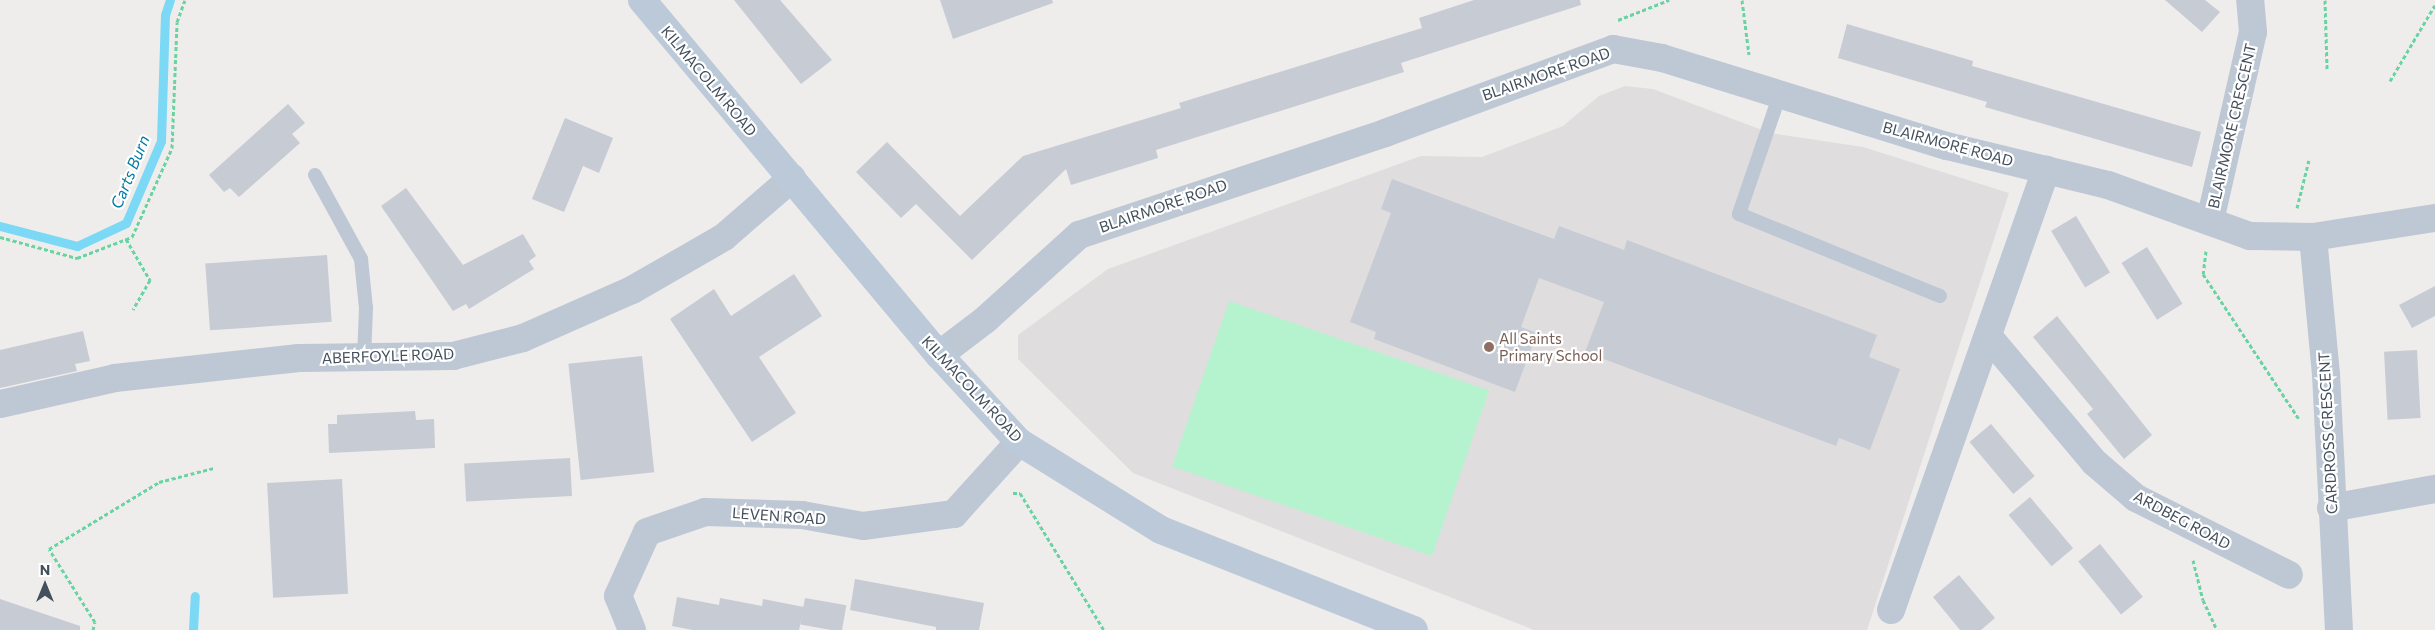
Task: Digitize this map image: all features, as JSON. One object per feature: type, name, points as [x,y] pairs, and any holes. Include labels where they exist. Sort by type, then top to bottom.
[{"type":"main road","name":"KILMACOLM ROAD","points":[[642,0],[939,355],[1019,442],[1161,530],[1414,630]]},
{"type":"street","name":"BLAIRMORE CRESCENT","points":[[2210,221],[2253,32],[2250,0]]},
{"type":"street","name":"BLAIRMORE ROAD","points":[[939,355],[985,320],[1079,235],[1385,133],[1617,50],[1662,58],[1947,146],[2108,185],[2250,236],[2301,237],[2435,218]]},
{"type":"street","points":[[1891,610],[2046,170]]},
{"type":"street","name":"ABERFOYLE ROAD","points":[[0,404],[115,378],[299,358],[453,356],[523,338],[632,290],[724,237],[792,178]]},
{"type":"street","name":"CARDROSS CRESCENT","points":[[2301,237],[2326,374],[2331,508],[2339,630]]},
{"type":"street","name":"ARDBEG ROAD","points":[[1988,336],[2094,462],[2136,498],[2289,575]]},
{"type":"street","name":"LEVEN ROAD","points":[[626,628],[618,596],[647,532],[705,512],[802,515],[863,526],[954,514],[1019,442]]},
{"type":"street","points":[[2331,508],[2435,489]]},
{"type":"lane","points":[[1780,94],[1739,214],[1940,296]]},
{"type":"lane","points":[[314,175],[361,259],[366,308],[364,358]]},
{"type":"path","points":[[0,237],[77,258],[132,237],[172,148],[177,22],[185,0]]},
{"type":"path","points":[[1617,50],[1618,18],[1669,0]]},
{"type":"path","points":[[1739,82],[1751,50],[1742,0]]},
{"type":"path","points":[[2326,0],[2328,69]]},
{"type":"path","points":[[2390,81],[2435,5]]},
{"type":"path","points":[[2301,237],[2309,160]]},
{"type":"path","points":[[2210,221],[2203,274],[2302,423]]},
{"type":"path","points":[[126,239],[150,280],[133,310]]},
{"type":"path","points":[[93,630],[95,622],[49,549],[159,482],[214,468]]},
{"type":"path","points":[[972,494],[1020,493],[1104,630]]},
{"type":"path","points":[[2183,521],[2203,600],[2216,630]]},
{"type":"shaded area","name":"All Saints Primary School","points":[[1625,86],[1653,89],[1770,133],[1863,147],[2009,193],[1867,630],[1534,630],[1133,473],[1018,359],[1018,335],[1108,269],[1421,156],[1482,157],[1563,126],[1599,96]]},
{"type":"green space","points":[[1229,301],[1489,391],[1432,556],[1172,466]]},
{"type":"building","points":[[734,0],[780,0],[832,60],[801,84]]},
{"type":"building","points":[[940,0],[1052,0],[1053,3],[953,39]]},
{"type":"building","points":[[1474,0],[1580,0],[1581,5],[1401,63],[1404,72],[1156,150],[1158,158],[1071,185],[1066,169],[972,260],[916,204],[901,218],[856,172],[887,142],[960,216],[1023,156],[1181,108],[1179,103],[1422,28],[1419,18]]},
{"type":"building","points":[[2165,0],[2205,0],[2220,12],[2202,32]]},
{"type":"building","points":[[1847,24],[1973,61],[1972,66],[2201,132],[2192,167],[1985,107],[1987,102],[1838,58]]},
{"type":"building","points":[[288,104],[305,123],[292,134],[300,143],[239,197],[230,188],[224,192],[209,175]]},
{"type":"building","points":[[565,118],[613,138],[599,173],[583,166],[564,212],[532,199]]},
{"type":"building","points":[[1392,179],[1554,239],[1559,226],[1624,250],[1627,240],[1877,335],[1869,357],[1900,369],[1870,450],[1839,438],[1836,446],[1585,352],[1604,302],[1539,278],[1521,327],[1537,333],[1515,392],[1374,339],[1376,332],[1350,322],[1391,213],[1381,209]]},
{"type":"building","points":[[406,188],[463,265],[523,234],[536,256],[529,261],[534,269],[469,309],[466,304],[453,311],[381,206]]},
{"type":"building","points":[[2076,216],[2110,273],[2085,288],[2051,231]]},
{"type":"building","points":[[2147,247],[2183,304],[2157,320],[2122,263]]},
{"type":"building","points":[[327,255],[332,322],[210,330],[205,264]]},
{"type":"building","points":[[794,274],[822,316],[759,357],[796,413],[752,442],[670,319],[714,289],[731,316]]},
{"type":"building","points":[[2435,286],[2435,316],[2412,328],[2399,305]]},
{"type":"building","points":[[2057,316],[2152,435],[2124,459],[2087,414],[2093,409],[2033,337]]},
{"type":"building","points":[[83,331],[90,361],[75,364],[77,371],[0,388],[0,350]]},
{"type":"building","points":[[2417,350],[2421,418],[2388,420],[2384,352]]},
{"type":"building","points":[[642,356],[654,472],[581,480],[568,364]]},
{"type":"building","points":[[415,411],[416,420],[434,419],[435,448],[329,453],[328,424],[337,424],[337,415]]},
{"type":"building","points":[[1991,424],[2035,476],[2013,494],[1970,442]]},
{"type":"building","points":[[570,458],[572,496],[466,501],[464,464]]},
{"type":"building","points":[[342,479],[348,594],[273,598],[267,483]]},
{"type":"building","points":[[2030,497],[2073,548],[2052,566],[2009,515]]},
{"type":"building","points":[[2100,544],[2143,597],[2121,614],[2078,562]]},
{"type":"building","points":[[1959,575],[1995,618],[1981,630],[1960,630],[1933,597]]},
{"type":"building","points":[[855,579],[984,603],[979,630],[936,630],[936,627],[850,610]]},
{"type":"building","points":[[677,597],[719,605],[720,598],[762,606],[763,599],[804,607],[799,630],[693,630],[672,626]]},
{"type":"building","points":[[805,598],[846,605],[842,630],[800,625]]},
{"type":"building","points":[[0,599],[80,626],[80,630],[0,630]]},
{"type":"waterway","name":"Carts Burn","points":[[0,226],[77,246],[126,223],[161,141],[165,15],[170,0]]},
{"type":"waterway","points":[[193,630],[195,596]]},
{"type":"place","name":"All Saints Primary School","points":[[1489,347]]}]
